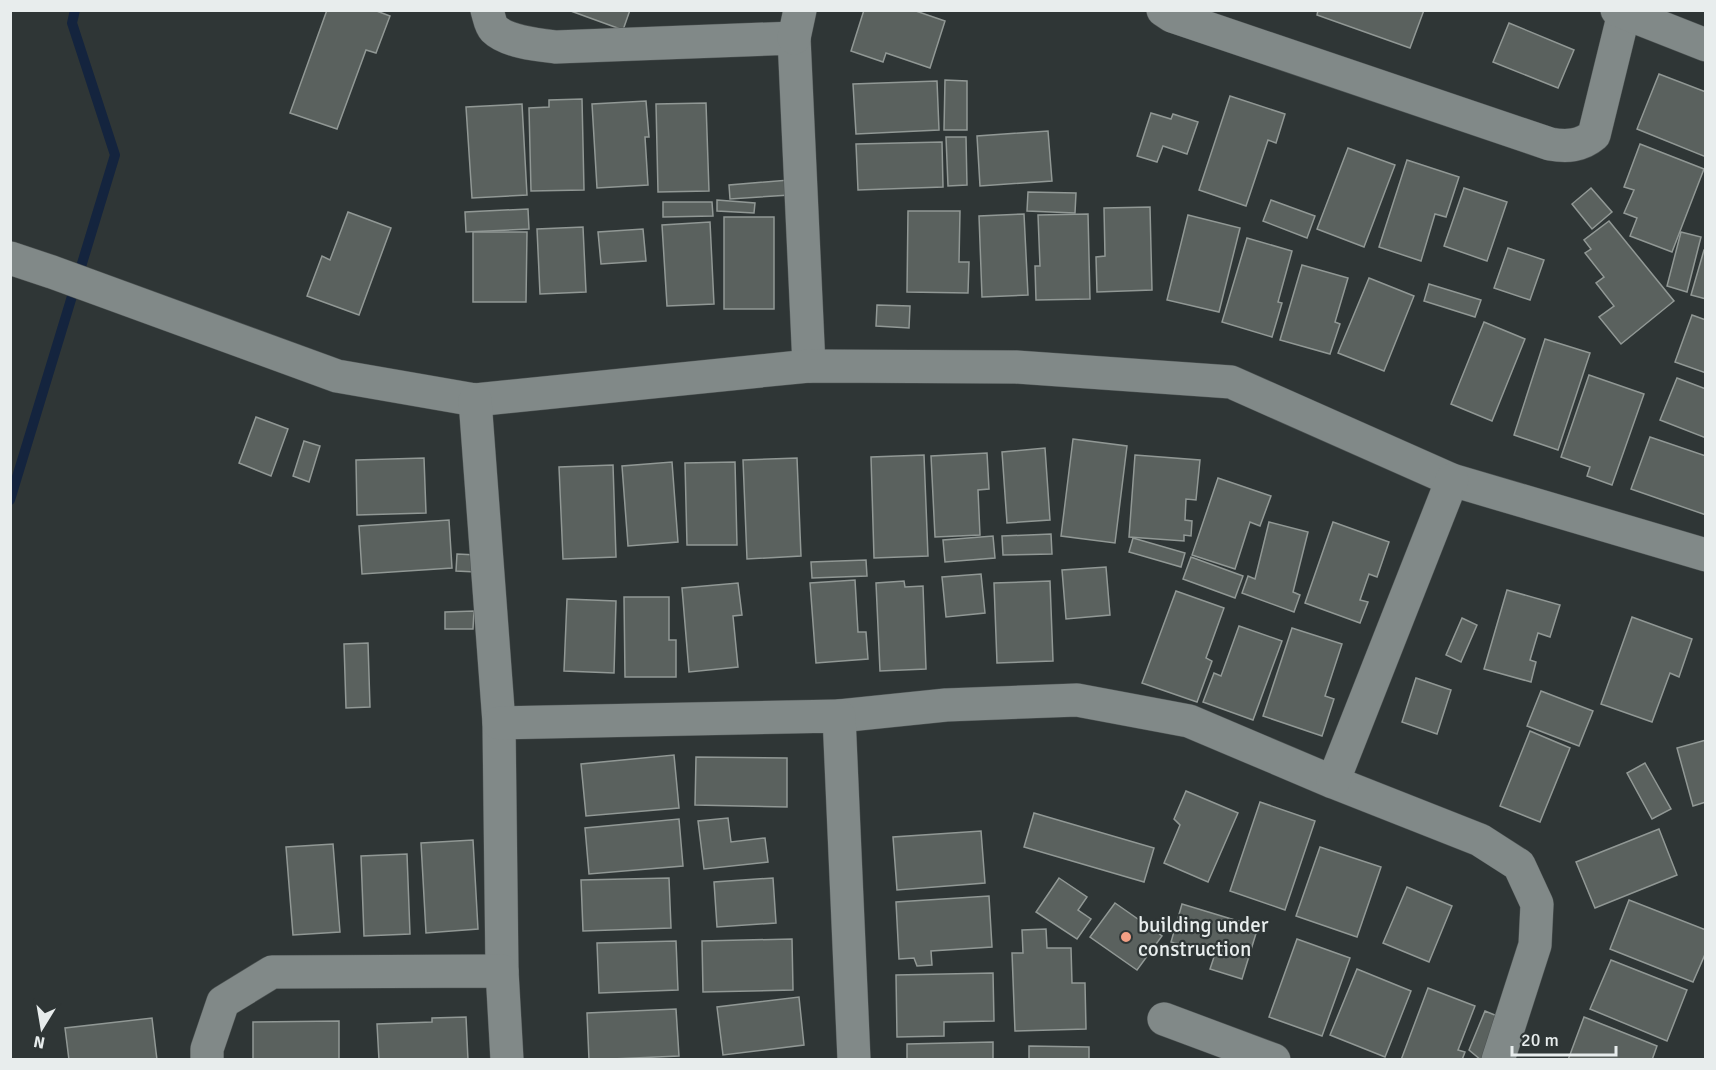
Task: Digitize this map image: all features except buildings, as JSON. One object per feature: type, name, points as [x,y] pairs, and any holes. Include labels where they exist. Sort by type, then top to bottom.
[{"type":"street","points":[[487,10],[494,28],[510,38],[556,47],[797,24],[809,366]]},
{"type":"street","points":[[1163,10],[1172,16],[1563,147],[1578,145],[1594,135],[1620,12],[1706,45]]},
{"type":"street","points":[[10,258],[337,376],[475,400],[809,366],[1016,367],[1231,382],[1452,480],[1706,555]]},
{"type":"street","points":[[475,400],[499,723],[502,971],[507,1059]]},
{"type":"street","points":[[1334,782],[1452,480]]},
{"type":"street","points":[[499,723],[839,716],[946,705],[1077,700],[1189,721],[1480,840],[1519,865],[1537,904],[1535,945],[1498,1059]]},
{"type":"street","points":[[839,716],[854,1059]]},
{"type":"street","points":[[207,1059],[207,1049],[223,1002],[272,972],[502,971]]},
{"type":"street","points":[[1164,1019],[1274,1059]]},
{"type":"waterway","points":[[10,500],[115,155],[72,23],[75,10]]},
{"type":"place","name":"building under construction","points":[[1126,937]]}]
